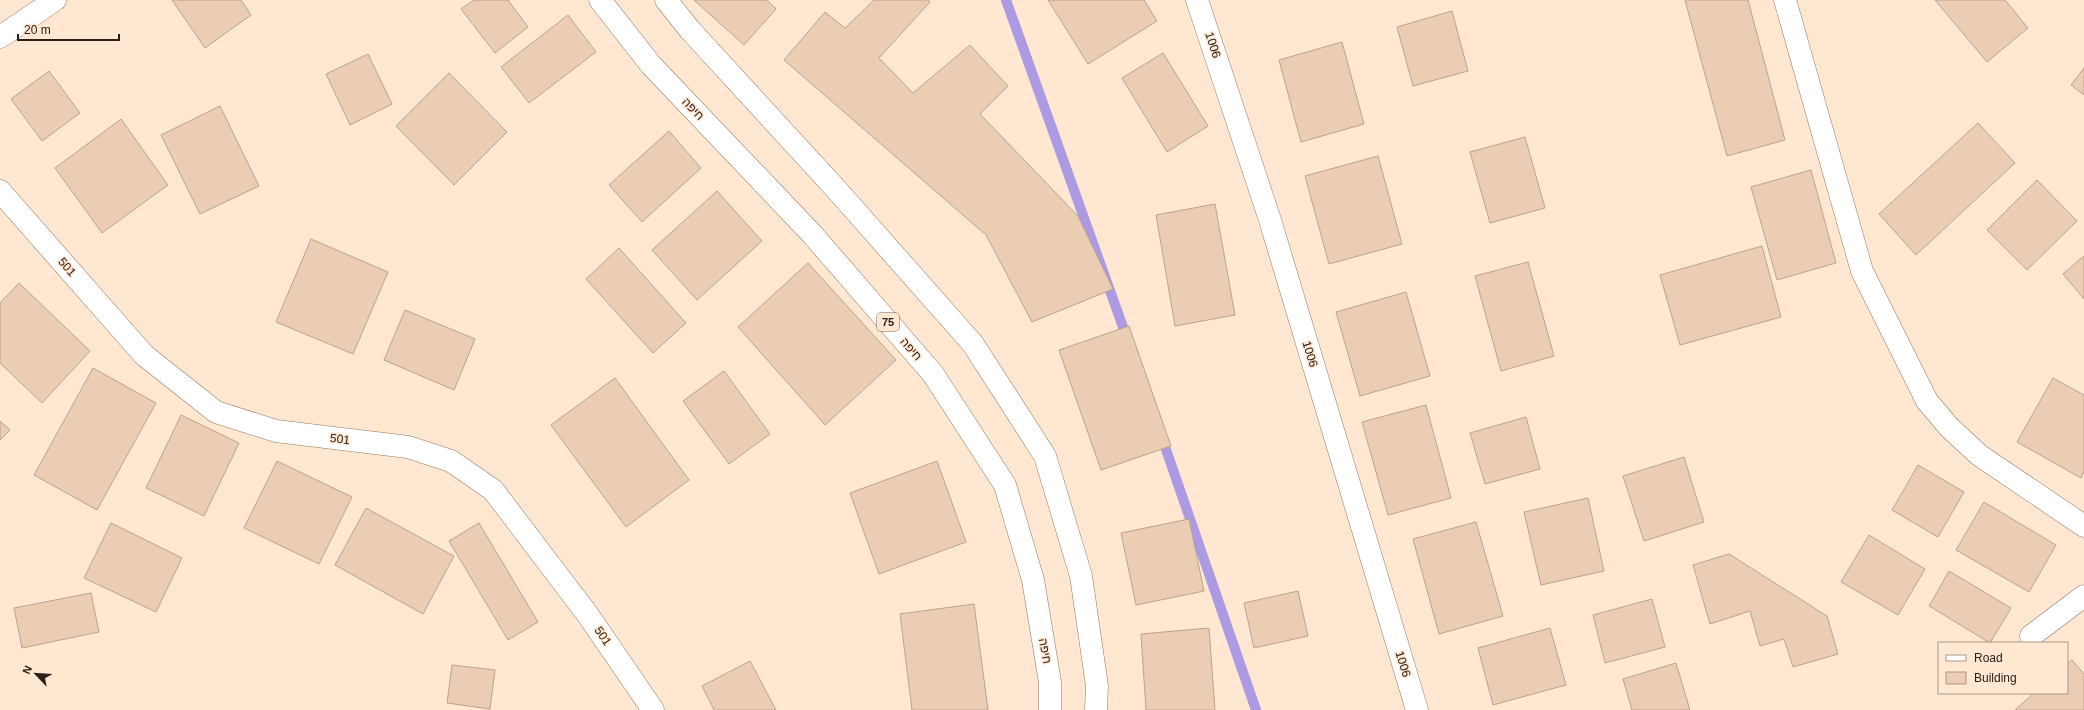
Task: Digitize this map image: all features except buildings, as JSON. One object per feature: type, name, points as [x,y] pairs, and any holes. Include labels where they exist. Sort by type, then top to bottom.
[{"type":"main road","points":[[0,37],[55,0]]},
{"type":"main road","name":"חיפה","points":[[600,0],[651,65],[812,234],[933,374],[1005,485],[1033,580],[1050,682],[1050,710]]},
{"type":"main road","points":[[666,0],[690,30],[836,189],[973,344],[1045,456],[1081,576],[1097,686],[1096,710]]},
{"type":"main road","name":"1006","points":[[1197,0],[1270,220],[1416,710]]},
{"type":"main road","points":[[1786,0],[1862,271],[1927,401],[1949,427],[1979,455],[2084,526]]},
{"type":"main road","name":"501","points":[[0,192],[144,355],[216,412],[276,431],[408,447],[451,461],[493,490],[588,615],[653,710]]},
{"type":"main road","points":[[2032,636],[2084,596]]},
{"type":"waterway","points":[[1006,0],[1128,341]]},
{"type":"waterway","points":[[1161,435],[1256,710]]}]
